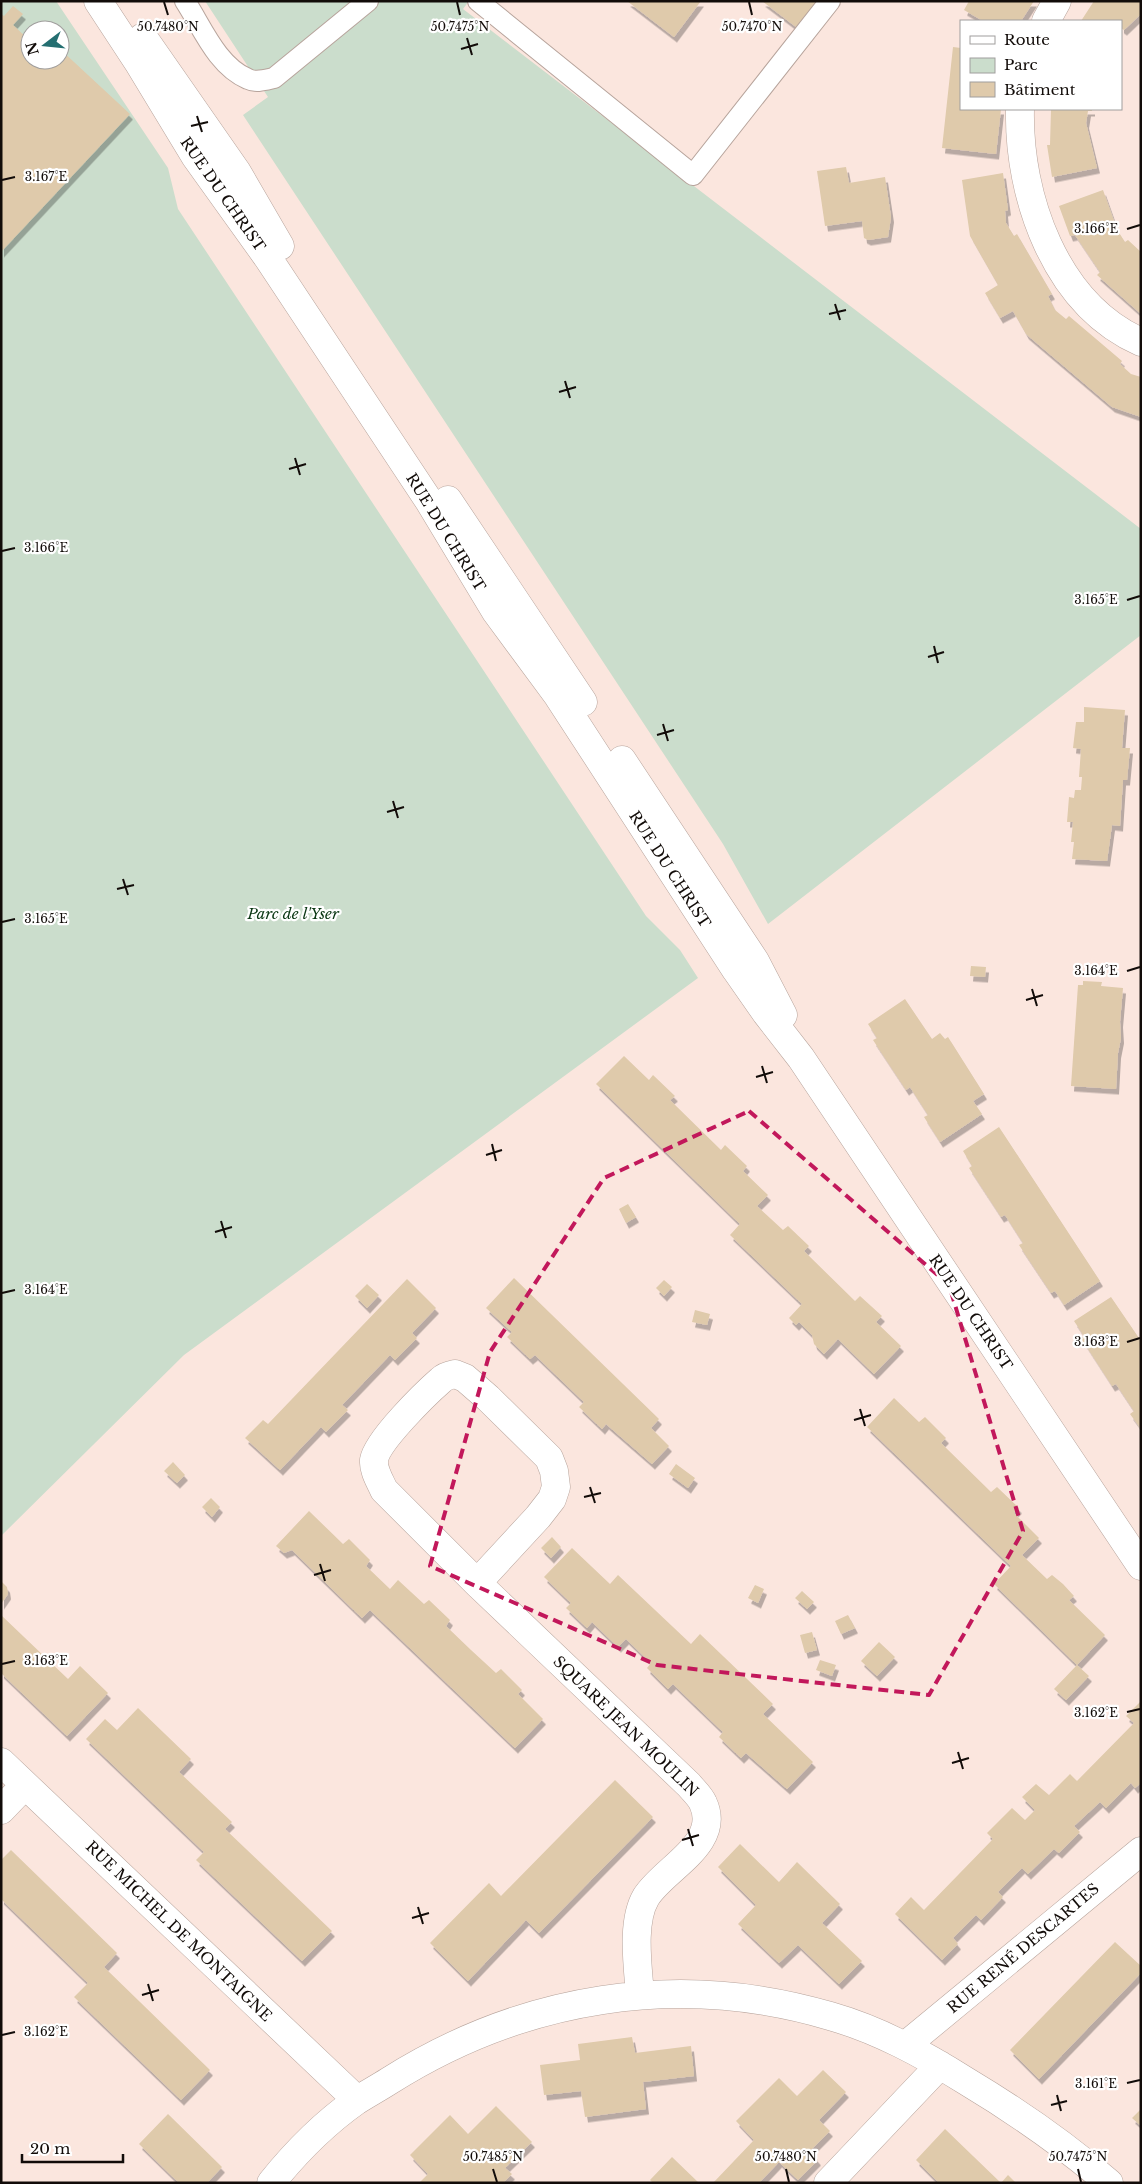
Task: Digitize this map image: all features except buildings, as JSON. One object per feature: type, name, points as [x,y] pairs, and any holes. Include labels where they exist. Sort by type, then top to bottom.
[{"type":"street","name":"RUE DU CHRIST","points":[[98,1],[138,62],[195,156],[268,258],[429,501],[496,612],[558,696],[740,977],[801,1058],[1141,1566]]},
{"type":"street","name":"RUE DU CHRIST","points":[[119,1],[158,61],[192,104],[227,156],[278,242],[745,944],[779,1004],[801,1058]]},
{"type":"street","points":[[1047,20],[1057,1]]},
{"type":"street","points":[[1020,110],[1021,155],[1026,184],[1036,216],[1053,253],[1073,285],[1091,307],[1114,326],[1141,342]]},
{"type":"street","name":"SQUARE JEAN MOULIN","points":[[477,1583],[538,1517],[552,1499],[556,1487],[554,1471],[549,1458],[495,1404],[465,1378],[454,1374],[442,1379],[391,1431],[378,1448],[373,1462],[384,1490],[477,1583],[689,1785],[702,1802],[707,1817],[705,1832],[696,1847],[660,1879],[645,1898],[638,1920],[637,1950],[640,1995]]},
{"type":"street","name":"RUE MICHEL DE MONTAIGNE","points":[[1,1762],[357,2100]]},
{"type":"street","points":[[1,1810],[25,1785]]},
{"type":"street","name":"RUE RENÉ DESCARTES","points":[[906,2045],[1141,1850]]},
{"type":"street","points":[[271,2183],[304,2146],[357,2100],[414,2065],[479,2034],[539,2012],[602,1999],[640,1995],[686,1994],[748,1998],[830,2016],[906,2045],[940,2064],[1027,2120],[1086,2163],[1109,2183]]},
{"type":"street","points":[[828,2183],[940,2064]]},
{"type":"lane","points":[[185,1],[222,59],[248,80],[260,81],[274,78],[368,1]]},
{"type":"lane","points":[[478,1],[693,175],[830,1]]},
{"type":"highlighted area","points":[[749,1111],[949,1285],[1023,1531],[929,1695],[657,1665],[430,1566],[490,1352],[604,1178]]},
{"type":"green space","name":"Parc de l'Yser","points":[[1,1],[56,1],[69,20],[20,20],[20,70],[70,70],[70,22],[168,168],[178,209],[646,916],[680,950],[698,978],[184,1355],[1,1536]]},
{"type":"green space","points":[[205,1],[469,1],[463,9],[1141,529],[1141,635],[768,924],[723,844],[243,115],[268,97]]}]
